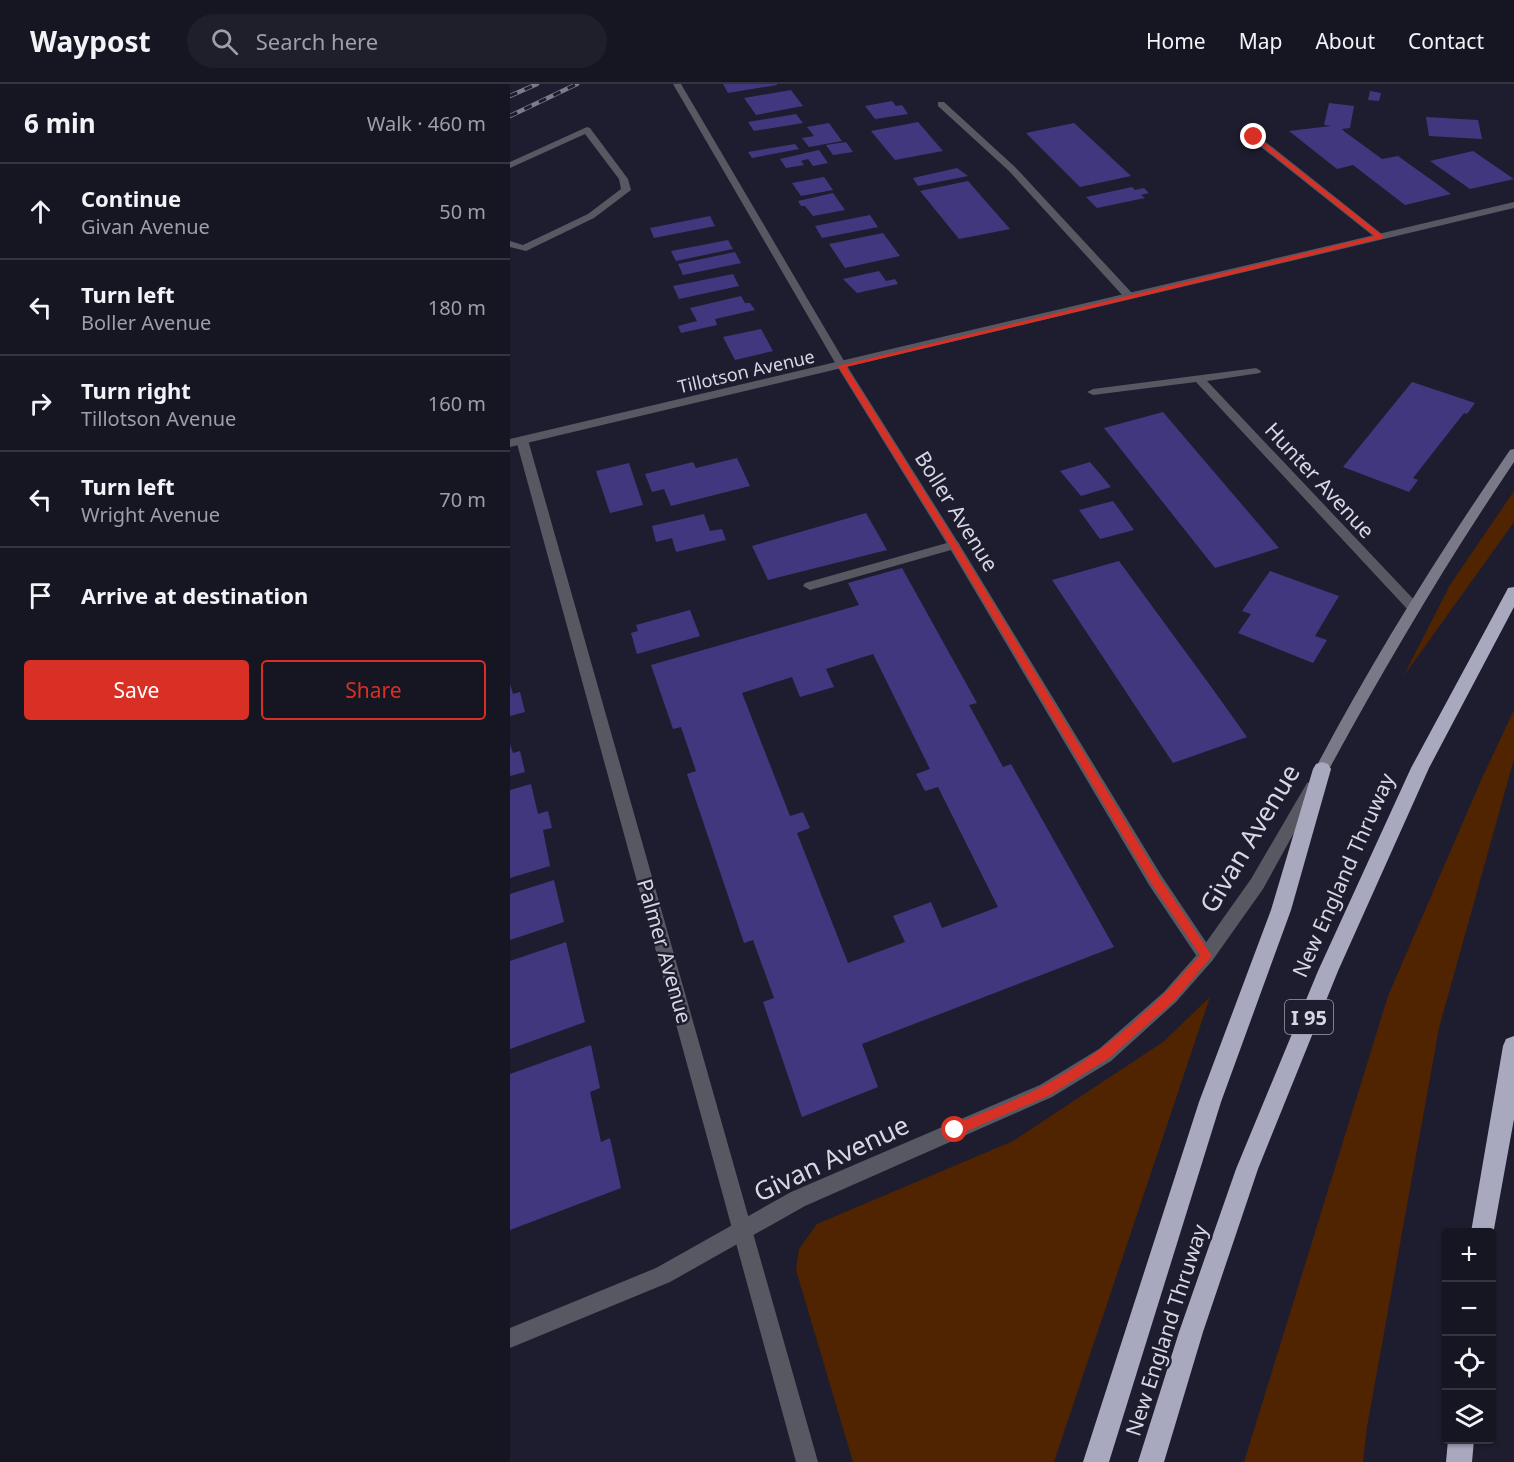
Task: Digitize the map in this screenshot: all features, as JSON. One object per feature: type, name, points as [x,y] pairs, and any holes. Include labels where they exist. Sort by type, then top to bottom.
[{"type":"highway","name":"New England Thruway","points":[[1151,1462],[1191,1332],[1247,1169],[1302,1034],[1354,912],[1420,768],[1514,592]]},
{"type":"highway","points":[[1096,1462],[1210,1101],[1281,910],[1322,769]]},
{"type":"highway","points":[[1484,1228],[1514,1047]]},
{"type":"highway","points":[[1459,1462],[1461,1444]]},
{"type":"main road","points":[[1322,769],[1374,673],[1452,544],[1514,453]]},
{"type":"street","name":"Boller Avenue","points":[[677,84],[842,366],[954,545],[1155,880],[1206,956]]},
{"type":"street","points":[[941,104],[1012,169],[1128,295]]},
{"type":"street","points":[[510,165],[587,130],[617,169],[626,190],[591,216],[523,249],[510,244]]},
{"type":"street","points":[[1254,137],[1380,237]]},
{"type":"street","name":"Tillotson Avenue","points":[[516,442],[1514,205]]},
{"type":"street","points":[[1093,392],[1256,371]]},
{"type":"street","name":"Hunter Avenue","points":[[1199,379],[1414,608]]},
{"type":"street","name":"Palmer Avenue","points":[[516,442],[743,1230],[807,1462]]},
{"type":"street","points":[[810,586],[890,561],[954,545]]},
{"type":"street","name":"Givan Avenue","points":[[510,1338],[663,1275],[798,1199],[1046,1091],[1105,1055],[1170,998],[1206,956],[1257,884],[1322,769]]},
{"type":"shaded area","points":[[1514,491],[1514,522],[1403,677],[1450,585]]},
{"type":"shaded area","points":[[1514,710],[1514,759],[1439,1028],[1367,1427],[1363,1462],[1244,1462],[1388,996],[1482,778]]},
{"type":"shaded area","points":[[1210,997],[1054,1462],[853,1462],[796,1270],[799,1249],[817,1224],[1013,1141],[1163,1042]]},
{"type":"building","points":[[723,84],[777,84],[777,85],[728,93]]},
{"type":"building","points":[[791,90],[803,106],[756,115],[744,98]]},
{"type":"building","points":[[1370,91],[1381,93],[1379,101],[1368,100]]},
{"type":"building","points":[[892,101],[896,106],[902,105],[908,114],[875,119],[865,106]]},
{"type":"building","points":[[1329,103],[1354,106],[1350,128],[1342,129],[1345,132],[1382,159],[1398,156],[1451,194],[1405,205],[1353,165],[1337,169],[1289,131],[1331,126],[1324,125]]},
{"type":"building","points":[[796,114],[803,123],[754,131],[748,122]]},
{"type":"building","points":[[1426,117],[1478,120],[1482,139],[1429,136]]},
{"type":"building","points":[[918,122],[943,151],[895,160],[871,131]]},
{"type":"building","points":[[829,123],[842,141],[809,147],[802,138],[814,136],[807,127]]},
{"type":"building","points":[[1074,123],[1131,176],[1080,187],[1026,133]]},
{"type":"building","points":[[846,142],[853,152],[833,155],[826,145]]},
{"type":"building","points":[[795,144],[799,149],[752,158],[748,152]]},
{"type":"building","points":[[819,150],[828,163],[813,166],[808,159],[801,161],[804,165],[786,168],[780,159]]},
{"type":"building","points":[[1473,151],[1514,179],[1470,189],[1430,161]]},
{"type":"building","points":[[957,168],[968,176],[918,186],[913,178]]},
{"type":"building","points":[[824,177],[833,190],[801,196],[792,183]]},
{"type":"building","points":[[968,181],[1010,229],[959,239],[920,191]]},
{"type":"building","points":[[1132,187],[1135,190],[1144,188],[1149,193],[1141,195],[1145,198],[1097,208],[1086,197]]},
{"type":"building","points":[[833,193],[845,210],[813,216],[798,201]]},
{"type":"building","points":[[870,215],[878,227],[822,238],[815,226]]},
{"type":"building","points":[[710,216],[715,226],[654,238],[650,228]]},
{"type":"building","points":[[883,233],[900,256],[845,268],[829,244]]},
{"type":"building","points":[[728,240],[733,249],[676,261],[671,251]]},
{"type":"building","points":[[735,252],[741,263],[683,275],[678,264]]},
{"type":"building","points":[[879,271],[886,281],[895,279],[898,284],[857,293],[843,279]]},
{"type":"building","points":[[733,274],[739,286],[679,299],[673,286]]},
{"type":"building","points":[[741,296],[745,303],[750,303],[755,310],[715,319],[717,325],[681,333],[678,326],[697,321],[690,308]]},
{"type":"building","points":[[761,329],[773,351],[735,360],[723,337]]},
{"type":"building","points":[[1412,382],[1475,403],[1467,414],[1464,413],[1413,478],[1418,480],[1409,492],[1343,467]]},
{"type":"building","points":[[1163,412],[1279,548],[1215,568],[1104,428]]},
{"type":"building","points":[[737,458],[750,486],[671,506],[664,489],[652,492],[645,474],[693,462],[696,468]]},
{"type":"building","points":[[1090,462],[1111,487],[1081,496],[1060,471]]},
{"type":"building","points":[[629,463],[643,505],[610,513],[596,471]]},
{"type":"building","points":[[1113,501],[1134,530],[1100,539],[1079,510]]},
{"type":"building","points":[[866,513],[887,550],[768,580],[752,546]]},
{"type":"building","points":[[704,514],[710,531],[722,529],[726,540],[676,552],[672,538],[656,542],[652,526]]},
{"type":"building","points":[[1119,561],[1247,737],[1173,763],[1052,580]]},
{"type":"building","points":[[902,568],[977,703],[969,705],[1003,767],[1011,764],[1114,947],[862,1044],[878,1087],[802,1117],[763,1002],[774,998],[753,940],[744,943],[687,774],[696,771],[681,727],[673,729],[651,665],[859,605],[848,583]],"holes":[[[873,654],[930,769],[916,774],[925,791],[938,787],[998,907],[942,928],[931,902],[893,916],[905,942],[848,963],[797,833],[810,828],[803,812],[790,816],[742,693],[792,677],[800,697],[834,687],[826,669]]]},
{"type":"building","points":[[1270,571],[1339,596],[1315,636],[1327,640],[1313,663],[1238,633],[1251,614],[1242,611]]},
{"type":"building","points":[[690,610],[700,636],[637,654],[631,633],[638,631],[636,625]]},
{"type":"building","points":[[510,684],[513,694],[520,692],[525,712],[510,716]]},
{"type":"building","points":[[510,744],[513,753],[520,751],[525,772],[510,776]]},
{"type":"building","points":[[531,784],[538,814],[548,811],[552,828],[543,830],[550,866],[510,878],[510,790]]},
{"type":"building","points":[[554,880],[564,922],[510,940],[510,894]]},
{"type":"building","points":[[566,942],[585,1022],[510,1049],[510,961]]},
{"type":"building","points":[[591,1045],[600,1088],[590,1092],[601,1142],[610,1138],[621,1188],[510,1230],[510,1074]]},
{"type":"railway","points":[[510,96],[537,84]]},
{"type":"railway","points":[[510,116],[577,84]]},
{"type":"route","points":[[955,1130],[1046,1091],[1105,1055],[1170,998],[1206,956],[1155,880],[955,547],[842,366],[1128,295],[1380,237],[1254,137]]}]
